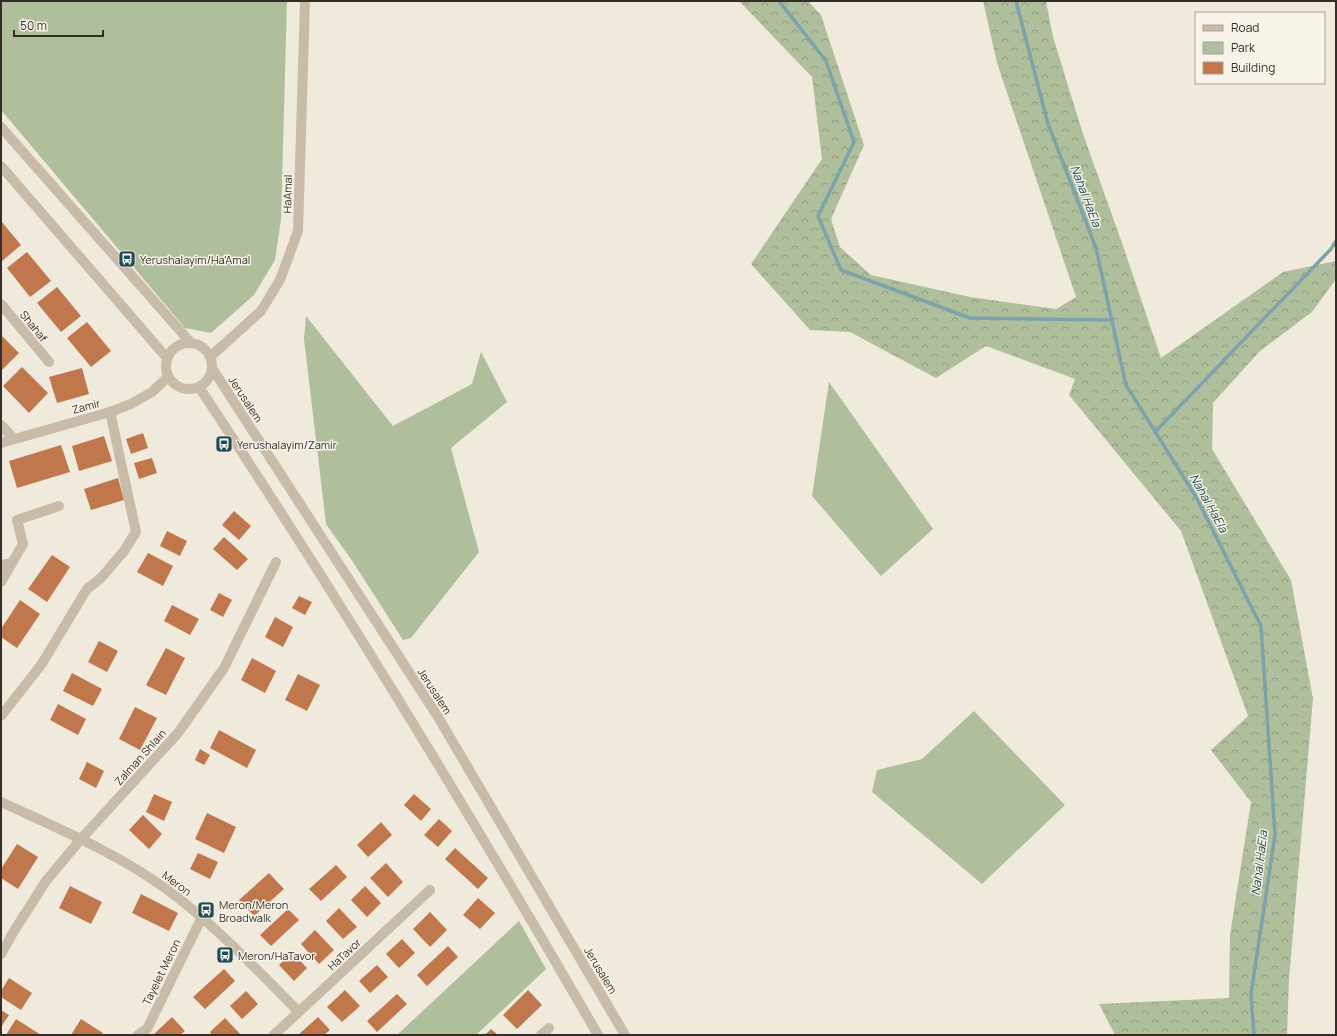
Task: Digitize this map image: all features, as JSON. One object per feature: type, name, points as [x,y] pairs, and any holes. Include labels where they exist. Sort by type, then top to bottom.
[{"type":"street","name":"HaAmal","points":[[210,356],[261,311],[280,280],[298,231],[305,1]]},
{"type":"street","points":[[1,127],[191,343]]},
{"type":"street","points":[[1,166],[167,358]]},
{"type":"street","name":"Shahaf","points":[[1,304],[49,362]]},
{"type":"street","points":[[191,343],[199,345],[210,356],[212,368],[205,382],[199,387],[192,389],[178,386],[168,377],[166,371],[167,358],[176,347],[191,343]]},
{"type":"street","name":"Jerusalem","points":[[212,368],[438,717],[625,1035]]},
{"type":"street","name":"Zamir","points":[[1,443],[110,412],[131,404],[152,392],[168,377]]},
{"type":"street","points":[[199,387],[388,682],[542,938],[598,1035]]},
{"type":"street","points":[[1,716],[41,665],[87,589],[101,578],[124,551],[136,532],[110,412]]},
{"type":"street","points":[[1,425],[14,439]]},
{"type":"street","points":[[1,582],[23,544],[17,520],[59,506]]},
{"type":"street","points":[[1,565],[12,562]]},
{"type":"street","name":"Zalman Shlain","points":[[1,954],[46,881],[81,839],[178,733],[224,668],[276,562]]},
{"type":"street","name":"Meron","points":[[1,802],[81,839],[133,867],[164,888],[202,917],[299,1012]]},
{"type":"street","name":"HaTavor","points":[[274,1035],[430,890]]},
{"type":"street","name":"Tayelet Meron","points":[[138,1035],[147,1029],[202,917]]},
{"type":"green space","points":[[1,1],[287,1],[281,220],[275,260],[254,295],[211,333],[185,328],[1,110]]},
{"type":"green space","points":[[739,1],[808,1],[821,15],[864,145],[831,219],[840,247],[871,275],[970,297],[1056,309],[1076,297],[997,63],[983,1],[1046,1],[1053,37],[1083,134],[1161,358],[1283,272],[1336,261],[1336,279],[1312,312],[1260,351],[1213,403],[1212,449],[1291,580],[1313,699],[1289,980],[1287,1035],[1115,1035],[1099,1004],[1229,998],[1230,935],[1251,802],[1211,750],[1248,716],[1181,531],[1069,395],[1075,379],[986,346],[936,378],[850,332],[810,330],[751,264],[822,159],[812,77]]},
{"type":"green space","points":[[306,316],[393,426],[472,384],[481,352],[507,402],[451,448],[479,552],[411,638],[403,640],[353,562],[326,524],[304,339]]},
{"type":"green space","points":[[829,382],[933,529],[881,576],[812,496]]},
{"type":"green space","points":[[974,711],[1065,805],[982,884],[872,792],[877,770],[922,759]]},
{"type":"green space","points":[[519,921],[546,969],[476,1035],[397,1035]]},
{"type":"building","points":[[1,221],[21,245],[1,262]]},
{"type":"building","points":[[27,252],[51,281],[30,297],[7,268]]},
{"type":"building","points":[[57,287],[81,316],[61,332],[37,303]]},
{"type":"building","points":[[87,322],[111,351],[91,367],[67,338]]},
{"type":"building","points":[[1,335],[19,353],[1,371]]},
{"type":"building","points":[[22,367],[48,393],[29,413],[3,386]]},
{"type":"building","points":[[82,368],[89,394],[57,403],[49,377]]},
{"type":"building","points":[[143,433],[148,448],[131,454],[126,439]]},
{"type":"building","points":[[104,436],[112,461],[79,471],[72,446]]},
{"type":"building","points":[[61,445],[70,472],[17,488],[9,461]]},
{"type":"building","points":[[152,458],[157,473],[139,479],[134,463]]},
{"type":"building","points":[[118,478],[124,500],[91,510],[84,489]]},
{"type":"building","points":[[234,511],[251,526],[239,540],[222,525]]},
{"type":"building","points":[[167,531],[187,541],[180,556],[160,546]]},
{"type":"building","points":[[224,537],[248,559],[237,570],[213,549]]},
{"type":"building","points":[[148,553],[173,566],[163,586],[137,572]]},
{"type":"building","points":[[52,555],[70,567],[47,602],[28,589]]},
{"type":"building","points":[[219,593],[232,600],[223,617],[210,610]]},
{"type":"building","points":[[299,596],[312,602],[305,615],[292,608]]},
{"type":"building","points":[[20,600],[40,614],[17,648],[1,637],[1,629]]},
{"type":"building","points":[[172,605],[199,619],[190,635],[164,621]]},
{"type":"building","points":[[275,617],[293,627],[283,647],[265,637]]},
{"type":"building","points":[[99,641],[118,651],[107,672],[88,662]]},
{"type":"building","points":[[166,648],[185,658],[166,695],[146,685]]},
{"type":"building","points":[[252,658],[276,671],[265,693],[241,680]]},
{"type":"building","points":[[72,673],[102,689],[93,706],[63,691]]},
{"type":"building","points":[[298,674],[320,685],[307,711],[285,700]]},
{"type":"building","points":[[58,704],[86,719],[78,735],[50,720]]},
{"type":"building","points":[[135,707],[157,718],[140,750],[119,739]]},
{"type":"building","points":[[219,730],[256,750],[247,768],[210,748]]},
{"type":"building","points":[[200,749],[210,755],[204,765],[195,760]]},
{"type":"building","points":[[87,762],[104,771],[96,788],[79,779]]},
{"type":"building","points":[[154,794],[172,802],[164,821],[146,812]]},
{"type":"building","points":[[414,794],[431,809],[421,821],[404,805]]},
{"type":"building","points":[[207,813],[236,827],[224,853],[195,839]]},
{"type":"building","points":[[143,815],[162,834],[149,849],[129,830]]},
{"type":"building","points":[[439,819],[452,831],[438,847],[424,835]]},
{"type":"building","points":[[381,822],[392,835],[368,857],[357,845]]},
{"type":"building","points":[[17,844],[38,857],[18,889],[1,878],[1,869]]},
{"type":"building","points":[[455,848],[488,878],[478,889],[445,859]]},
{"type":"building","points":[[198,853],[218,862],[210,879],[190,869]]},
{"type":"building","points":[[386,863],[403,882],[388,897],[370,878]]},
{"type":"building","points":[[336,865],[347,877],[321,901],[309,889]]},
{"type":"building","points":[[269,873],[284,889],[254,916],[239,900]]},
{"type":"building","points":[[70,886],[102,902],[91,924],[59,908]]},
{"type":"building","points":[[365,886],[381,903],[367,917],[351,900]]},
{"type":"building","points":[[141,894],[178,913],[169,931],[132,913]]},
{"type":"building","points":[[478,898],[495,913],[480,929],[463,915]]},
{"type":"building","points":[[339,908],[357,927],[343,939],[326,921]]},
{"type":"building","points":[[288,909],[299,920],[271,946],[260,935]]},
{"type":"building","points":[[430,912],[447,930],[430,947],[413,929]]},
{"type":"building","points":[[315,930],[334,950],[319,964],[301,944]]},
{"type":"building","points":[[402,939],[415,953],[399,968],[386,954]]},
{"type":"building","points":[[448,946],[458,957],[427,986],[417,975]]},
{"type":"building","points":[[292,952],[307,968],[294,981],[279,965]]},
{"type":"building","points":[[377,965],[388,977],[370,993],[359,981]]},
{"type":"building","points":[[224,969],[235,981],[205,1009],[193,997]]},
{"type":"building","points":[[9,978],[32,993],[21,1010],[1,997],[1,991]]},
{"type":"building","points":[[345,990],[360,1006],[342,1022],[327,1007]]},
{"type":"building","points":[[528,990],[542,1005],[517,1029],[503,1015]]},
{"type":"building","points":[[246,991],[258,1004],[242,1019],[230,1006]]},
{"type":"building","points":[[397,994],[407,1004],[377,1032],[367,1021]]},
{"type":"building","points":[[1,1010],[9,1015],[1,1027]]},
{"type":"building","points":[[172,1017],[185,1031],[180,1035],[153,1035]]},
{"type":"building","points":[[318,1017],[330,1030],[324,1035],[298,1035]]},
{"type":"building","points":[[225,1018],[241,1035],[212,1035],[210,1032]]},
{"type":"building","points":[[16,1019],[41,1035],[6,1035]]},
{"type":"building","points":[[81,1019],[103,1033],[101,1035],[71,1035]]},
{"type":"building","points":[[491,1029],[498,1035],[485,1035]]},
{"type":"waterway","points":[[779,1],[826,61],[854,142],[818,216],[841,270],[970,318],[1111,320]]},
{"type":"waterway","name":"Nahal HaEla","points":[[1016,1],[1048,124],[1096,248],[1126,385],[1196,497],[1261,626],[1275,835],[1251,994],[1254,1035]]},
{"type":"waterway","points":[[1155,432],[1331,249],[1336,241]]},
{"type":"place","name":"Yerushalayim/Ha'Amal","points":[[127,259]]},
{"type":"place","name":"Yerushalayim/Zamir","points":[[224,444]]},
{"type":"place","name":"Meron/Meron Broadwalk","points":[[206,910]]},
{"type":"place","name":"Meron/HaTavor","points":[[225,955]]}]
